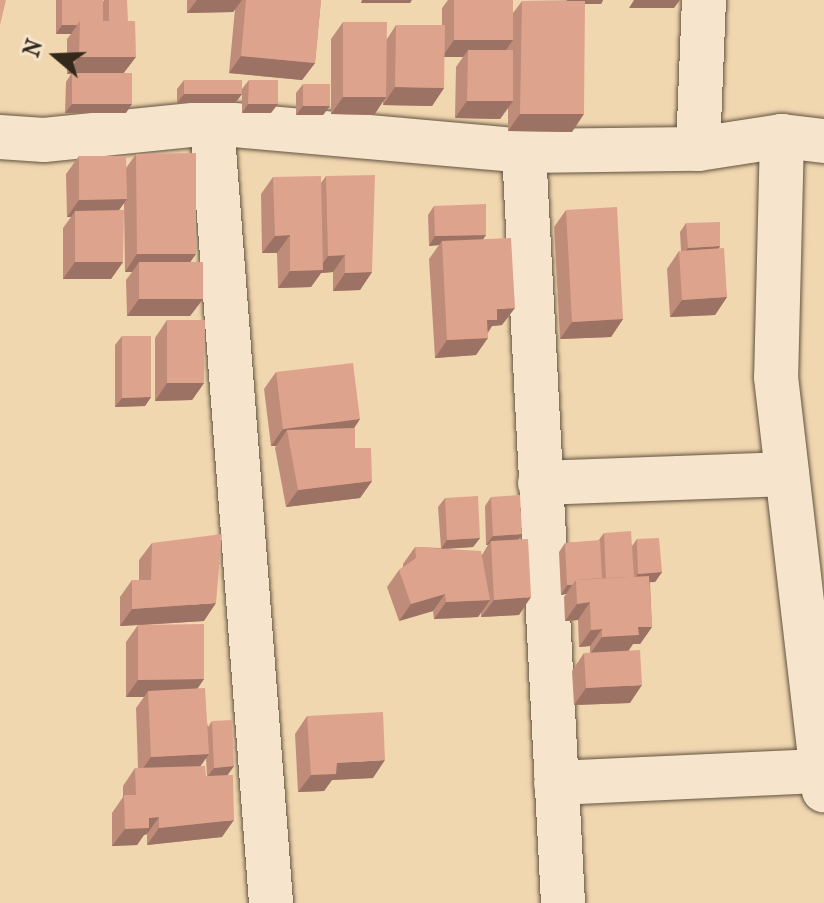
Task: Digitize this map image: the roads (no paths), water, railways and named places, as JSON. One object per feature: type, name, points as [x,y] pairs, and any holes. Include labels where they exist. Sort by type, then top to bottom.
[{"type":"street","points":[[698,149],[704,0]]},
{"type":"street","points":[[212,123],[271,903]]},
{"type":"street","points":[[0,137],[44,140],[212,123],[524,151],[698,149],[782,136],[824,141]]},
{"type":"street","points":[[556,783],[823,777],[776,377],[782,136]]},
{"type":"street","points":[[524,151],[563,903]]},
{"type":"street","points":[[540,483],[787,474]]}]
